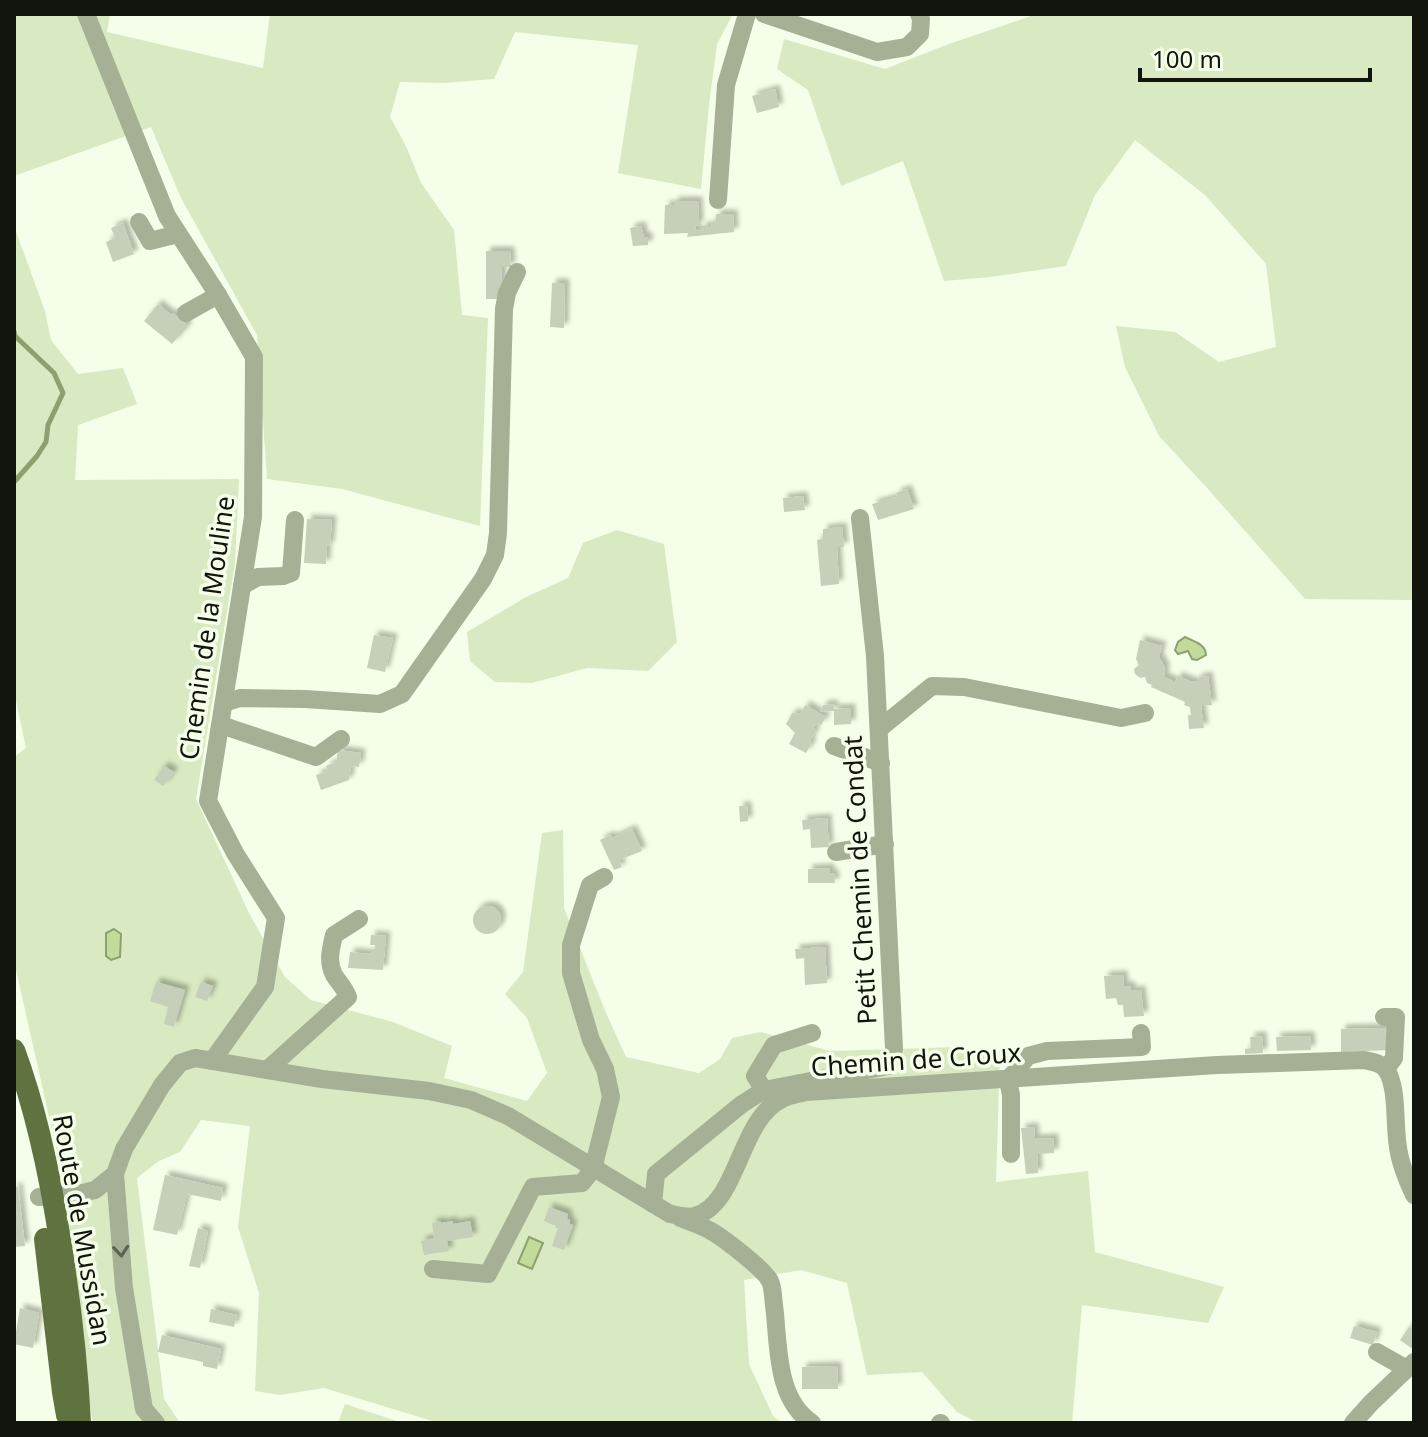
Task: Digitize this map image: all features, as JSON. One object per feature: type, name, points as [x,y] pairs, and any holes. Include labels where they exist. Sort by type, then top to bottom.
[{"type":"main road","name":"Route de Mussidan","points":[[14,1050],[37,1122],[63,1392],[69,1423]]},
{"type":"main road","name":"Route de Mussidan","points":[[14,1097],[46,1197],[69,1299],[80,1423]]},
{"type":"street","name":"Chemin de la Mouline","points":[[86,14],[167,216],[254,357],[253,517],[208,801],[235,853],[276,918],[265,987],[212,1061]]},
{"type":"street","points":[[718,200],[726,85],[747,14]]},
{"type":"street","points":[[764,14],[877,52],[907,47],[920,34],[919,14]]},
{"type":"street","points":[[139,222],[150,241],[178,234]]},
{"type":"street","points":[[224,703],[240,698],[380,704],[402,694],[483,579],[495,555],[498,533],[504,309],[507,293],[517,272]]},
{"type":"street","points":[[186,313],[218,295]]},
{"type":"street","name":"Petit Chemin de Condat","points":[[653,1204],[656,1174],[742,1104],[764,1090],[888,1066],[894,1049],[879,729],[860,518]]},
{"type":"street","points":[[242,586],[258,577],[291,573],[295,520]]},
{"type":"street","points":[[879,729],[932,686],[964,687],[1121,718],[1145,713]]},
{"type":"street","points":[[221,725],[316,757],[341,739]]},
{"type":"street","points":[[834,746],[881,763]]},
{"type":"street","points":[[836,852],[885,844]]},
{"type":"street","points":[[433,1269],[488,1274],[533,1187],[582,1183],[593,1169],[611,1097],[605,1069],[591,1040],[571,973],[571,945],[590,885],[604,877]]},
{"type":"street","points":[[267,1070],[348,997],[333,973],[329,955],[334,935],[359,919]]},
{"type":"street","points":[[1384,1017],[1396,1017],[1394,1058],[1386,1069],[1392,1087],[1398,1148],[1404,1175],[1414,1195]]},
{"type":"street","points":[[764,1090],[755,1076],[774,1045],[812,1033]]},
{"type":"street","points":[[1011,1154],[1008,1080],[1028,1056],[1047,1051],[1142,1047],[1141,1033]]},
{"type":"street","points":[[148,1418],[124,1288],[115,1174],[124,1149],[162,1085],[180,1063],[195,1058],[429,1091],[471,1100],[508,1116],[670,1214],[710,1230],[749,1259],[770,1281],[777,1352],[784,1382],[800,1415],[812,1423]]},
{"type":"street","name":"Chemin de Croux","points":[[670,1214],[694,1216],[713,1206],[763,1115],[780,1099],[806,1092],[1217,1065],[1364,1060],[1386,1069]]},
{"type":"street","points":[[46,1197],[95,1190],[115,1174]]},
{"type":"street","points":[[1353,1423],[1410,1365],[1377,1352]]},
{"type":"shaded area","points":[[14,14],[110,14],[107,32],[263,68],[270,14],[733,14],[717,44],[701,189],[618,173],[638,45],[515,32],[494,79],[444,83],[400,82],[390,117],[421,183],[454,230],[462,315],[488,318],[480,526],[342,489],[267,479],[257,335],[181,198],[151,127],[14,176]]},
{"type":"shaded area","points":[[1037,14],[1414,14],[1414,600],[1305,599],[1159,436],[1125,367],[1116,326],[1175,332],[1219,362],[1276,347],[1266,264],[1205,195],[1135,140],[1095,195],[1066,266],[944,281],[903,161],[841,186],[808,90],[777,69],[784,39],[885,69]]},
{"type":"shaded area","points":[[14,226],[45,311],[51,340],[78,374],[123,368],[137,404],[78,425],[75,480],[239,479],[235,563],[196,799],[249,913],[285,977],[311,1000],[393,1022],[452,1046],[444,1078],[527,1101],[547,1073],[527,1018],[505,994],[523,972],[542,833],[563,830],[564,908],[626,1057],[699,1073],[720,1059],[732,1038],[761,1032],[830,1051],[960,1047],[1000,1051],[996,1182],[1088,1171],[1095,1252],[1224,1287],[1208,1323],[1082,1305],[1072,1423],[978,1423],[957,1412],[922,1372],[867,1375],[847,1283],[801,1270],[744,1280],[749,1364],[773,1416],[782,1423],[439,1423],[324,1388],[280,1395],[255,1391],[259,1293],[238,1227],[250,1126],[201,1120],[180,1152],[159,1161],[137,1178],[164,1399],[180,1423],[93,1423],[68,1215],[14,961],[14,757],[26,748],[14,691]]},
{"type":"shaded area","points":[[617,530],[664,544],[677,642],[648,671],[587,668],[532,683],[495,682],[470,661],[467,632],[526,597],[568,578],[583,543]]},
{"type":"shaded area","points":[[1185,637],[1201,646],[1206,655],[1197,660],[1192,659],[1188,651],[1178,654],[1175,650],[1178,642]]},
{"type":"shaded area","points":[[114,929],[121,934],[120,957],[111,960],[106,956],[106,933]]},
{"type":"shaded area","points":[[529,1237],[543,1243],[532,1269],[518,1263]]},
{"type":"shaded area","points":[[345,1404],[403,1423],[338,1423]]},
{"type":"building","points":[[775,89],[779,107],[757,113],[752,96]]},
{"type":"building","points":[[674,201],[698,201],[699,225],[695,226],[696,231],[702,231],[702,226],[712,226],[716,214],[733,214],[734,232],[687,237],[688,233],[664,234],[665,205],[674,205]]},
{"type":"building","points":[[123,223],[134,254],[113,262],[106,242],[115,238],[111,228]]},
{"type":"building","points":[[641,226],[644,237],[648,237],[648,245],[633,246],[630,228]]},
{"type":"building","points":[[486,251],[510,251],[511,267],[502,267],[501,299],[486,299]]},
{"type":"building","points":[[552,283],[565,283],[564,328],[550,327]]},
{"type":"building","points":[[158,304],[188,326],[172,344],[144,321]]},
{"type":"building","points":[[907,489],[914,509],[878,520],[872,504],[897,497],[896,493]]},
{"type":"building","points":[[803,496],[805,510],[784,512],[783,498]]},
{"type":"building","points":[[307,519],[332,520],[326,564],[304,563]]},
{"type":"building","points":[[842,527],[844,547],[837,547],[839,584],[821,586],[817,540],[823,539],[823,529]]},
{"type":"building","points":[[374,635],[393,638],[385,672],[367,668]]},
{"type":"building","points":[[1140,640],[1162,646],[1159,657],[1165,668],[1164,677],[1175,682],[1178,676],[1192,682],[1208,676],[1212,705],[1201,706],[1204,728],[1189,729],[1190,707],[1151,687],[1145,677],[1135,674],[1134,669],[1139,665],[1136,659]]},
{"type":"building","points":[[833,704],[834,709],[851,708],[851,724],[834,725],[834,711],[820,712],[823,705]]},
{"type":"building","points":[[805,705],[826,717],[821,725],[817,723],[813,728],[816,730],[806,753],[789,744],[795,733],[786,724],[792,713],[801,714]]},
{"type":"building","points":[[338,750],[361,753],[359,767],[351,766],[349,780],[321,790],[316,775],[328,771],[326,766],[336,762]]},
{"type":"building","points":[[164,766],[174,772],[163,786],[154,780]]},
{"type":"building","points":[[739,806],[747,806],[748,821],[740,822]]},
{"type":"building","points":[[827,818],[829,847],[811,848],[810,829],[803,830],[802,820]]},
{"type":"building","points":[[632,829],[642,851],[619,860],[622,867],[614,870],[600,840]]},
{"type":"building","points":[[830,868],[835,883],[808,883],[808,869]]},
{"type":"building","points":[[487,906],[497,910],[501,920],[497,930],[487,934],[477,930],[473,920],[477,910]]},
{"type":"building","points":[[371,935],[386,936],[383,970],[348,968],[350,952],[369,954],[375,951],[375,945],[370,945]]},
{"type":"building","points":[[825,947],[827,983],[805,985],[804,958],[796,959],[795,949]]},
{"type":"building","points":[[1123,975],[1124,986],[1131,986],[1131,991],[1141,990],[1144,1016],[1124,1017],[1123,1005],[1118,1005],[1116,998],[1106,999],[1104,976]]},
{"type":"building","points":[[156,982],[185,990],[174,1027],[164,1024],[168,1007],[150,1001]]},
{"type":"building","points":[[201,982],[213,986],[207,1001],[195,997]]},
{"type":"building","points":[[1389,1028],[1390,1050],[1341,1052],[1341,1029]]},
{"type":"building","points":[[1262,1036],[1263,1053],[1245,1054],[1245,1049],[1251,1048],[1250,1037]]},
{"type":"building","points":[[1310,1036],[1311,1050],[1277,1051],[1276,1037]]},
{"type":"building","points":[[1034,1127],[1035,1139],[1054,1138],[1054,1153],[1037,1154],[1038,1173],[1026,1174],[1021,1128]]},
{"type":"building","points":[[165,1175],[223,1188],[221,1201],[187,1194],[177,1235],[153,1230]]},
{"type":"building","points":[[14,1187],[18,1187],[25,1246],[14,1247]]},
{"type":"building","points":[[549,1207],[568,1214],[567,1219],[573,1225],[564,1250],[552,1246],[558,1228],[544,1221]]},
{"type":"building","points":[[453,1221],[453,1224],[470,1221],[473,1237],[447,1241],[449,1251],[424,1255],[421,1241],[434,1238],[432,1223]]},
{"type":"building","points":[[198,1228],[208,1231],[200,1268],[189,1266]]},
{"type":"building","points":[[20,1308],[39,1313],[33,1348],[14,1344]]},
{"type":"building","points":[[211,1309],[237,1315],[234,1327],[209,1322]]},
{"type":"building","points":[[1354,1326],[1377,1332],[1373,1345],[1350,1338]]},
{"type":"building","points":[[1409,1327],[1414,1329],[1414,1350],[1400,1340]]},
{"type":"building","points":[[162,1335],[221,1349],[217,1369],[203,1366],[203,1362],[158,1352]]},
{"type":"building","points":[[837,1366],[838,1389],[802,1389],[802,1367]]},
{"type":"waterway","points":[[14,331],[15,336],[54,373],[63,393],[48,425],[46,442],[14,482]]}]
